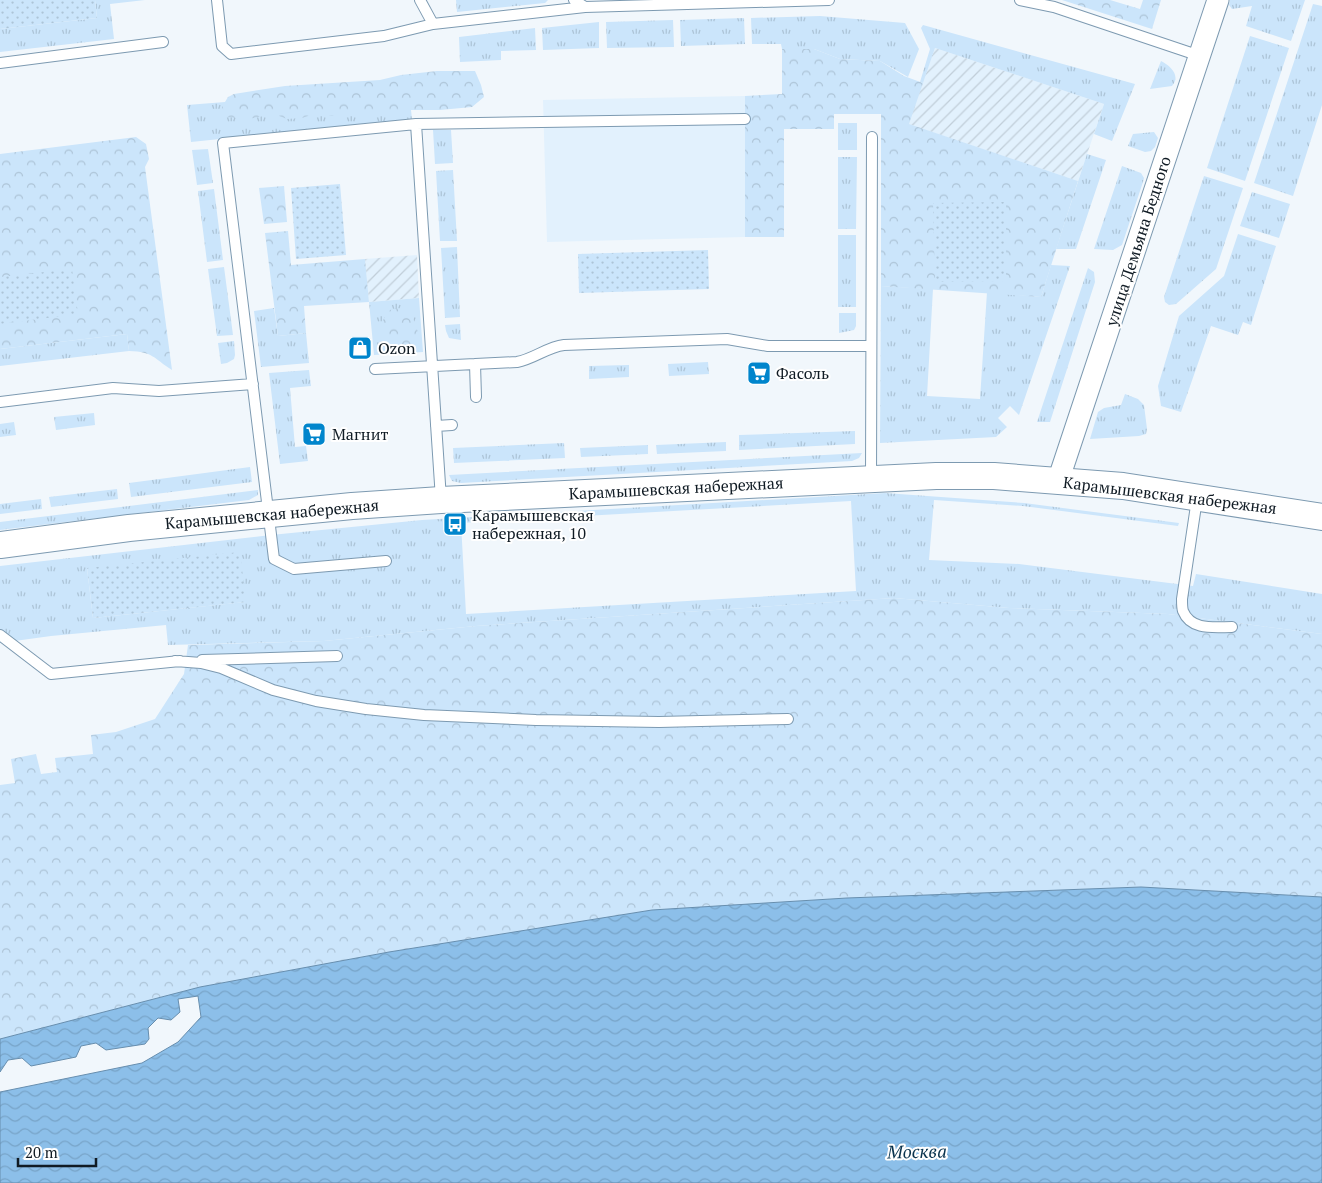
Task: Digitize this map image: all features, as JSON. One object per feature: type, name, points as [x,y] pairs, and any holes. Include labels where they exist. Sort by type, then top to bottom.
[{"type":"street","name":"улица Демьяна Бедного","points":[[1058,481],[1218,0]]},
{"type":"street","name":"Карамышевская набережная","points":[[0,545],[129,528],[269,513],[441,500],[871,478],[994,476],[1123,486],[1322,516]]},
{"type":"lane","points":[[217,0],[222,46],[231,54],[384,36],[432,24],[586,7],[829,0]]},
{"type":"lane","points":[[420,0],[432,24]]},
{"type":"lane","points":[[574,0],[586,7]]},
{"type":"lane","points":[[1020,0],[1042,2],[1200,56]]},
{"type":"lane","points":[[0,63],[163,42]]},
{"type":"lane","points":[[386,561],[294,568],[274,559],[223,144],[416,124],[745,119]]},
{"type":"lane","points":[[416,124],[441,500]]},
{"type":"lane","points":[[871,478],[872,137]]},
{"type":"lane","points":[[374,369],[526,360],[557,346],[564,345],[727,339],[768,346],[871,346]]},
{"type":"lane","points":[[475,364],[476,397]]},
{"type":"lane","points":[[0,402],[113,388],[159,390],[253,384]]},
{"type":"lane","points":[[436,426],[452,425]]},
{"type":"lane","points":[[1197,498],[1182,599],[1184,612],[1191,622],[1204,628],[1232,627]]},
{"type":"lane","points":[[0,635],[51,674],[174,661],[337,656]]},
{"type":"lane","points":[[174,661],[201,663],[221,668],[273,690],[316,701],[366,709],[424,715],[536,720],[659,722],[788,719]]},
{"type":"shaded area","points":[[935,48],[1104,104],[1078,181],[908,124]]},
{"type":"shaded area","points":[[745,96],[745,237],[547,242],[543,100]]},
{"type":"shaded area","points":[[417,255],[419,298],[369,302],[365,259]]},
{"type":"green space","points":[[0,0],[95,0],[97,18],[0,29]]},
{"type":"green space","points":[[95,0],[145,0],[110,4],[114,39],[0,52],[0,29],[97,18]]},
{"type":"green space","points":[[456,0],[548,0],[545,3],[457,12]]},
{"type":"green space","points":[[1062,0],[1110,0],[1140,9],[1143,0],[1161,0],[1152,29]]},
{"type":"green space","points":[[1230,0],[1305,0],[1291,41],[1246,26],[1252,6],[1232,9],[1229,5]]},
{"type":"green space","points":[[1313,4],[1322,6],[1322,105],[1293,196],[1254,183]]},
{"type":"green space","points":[[820,16],[905,23],[919,49],[908,77],[880,61],[840,59],[814,49],[782,49],[781,44],[752,44],[751,18]]},
{"type":"green space","points":[[744,18],[745,44],[681,46],[680,20]]},
{"type":"green space","points":[[673,20],[674,47],[607,48],[606,22]]},
{"type":"green space","points":[[599,22],[599,48],[543,50],[542,28]]},
{"type":"green space","points":[[923,25],[1135,84],[1112,141],[1094,134],[1104,104],[935,48],[923,83],[920,82],[930,49],[921,28]]},
{"type":"green space","points":[[535,28],[536,50],[501,51],[501,60],[460,62],[459,37]]},
{"type":"green space","points":[[1250,36],[1289,48],[1245,181],[1207,168]]},
{"type":"green space","points":[[782,49],[814,49],[840,59],[880,61],[904,76],[923,83],[909,124],[1078,181],[1041,297],[881,286],[881,114],[834,114],[834,129],[784,129],[784,237],[745,237],[745,96],[782,94]]},
{"type":"green space","points":[[1161,61],[1174,72],[1175,82],[1172,86],[1150,89]]},
{"type":"green space","points":[[437,71],[475,71],[484,97],[472,107],[400,112],[383,109],[337,116],[314,114],[302,118],[287,119],[274,114],[248,119],[226,117],[222,107],[228,97],[234,94],[285,86],[380,80],[401,75]]},
{"type":"green space","points":[[225,102],[411,110],[412,119],[191,142],[187,105]]},
{"type":"green space","points":[[838,123],[857,123],[857,150],[838,150]]},
{"type":"green space","points":[[433,130],[451,130],[453,163],[435,164]]},
{"type":"green space","points":[[1154,132],[1158,138],[1155,147],[1151,151],[1145,152],[1128,146],[1133,134]]},
{"type":"green space","points":[[136,137],[146,144],[149,159],[145,167],[172,370],[149,354],[129,351],[127,334],[0,349],[0,154]]},
{"type":"green space","points":[[208,149],[213,183],[197,185],[192,150]]},
{"type":"green space","points":[[1087,154],[1106,160],[1076,249],[1056,249]]},
{"type":"green space","points":[[838,157],[857,157],[856,229],[838,229]]},
{"type":"green space","points":[[1122,166],[1141,173],[1144,178],[1122,245],[1113,250],[1094,249]]},
{"type":"green space","points":[[453,170],[457,241],[440,241],[436,171]]},
{"type":"green space","points":[[1204,176],[1243,188],[1216,269],[1176,304],[1169,305],[1165,302],[1164,297]]},
{"type":"green space","points":[[340,184],[346,255],[296,259],[291,188]]},
{"type":"green space","points":[[284,186],[287,222],[264,224],[259,188]]},
{"type":"green space","points":[[214,189],[223,260],[207,262],[198,191]]},
{"type":"green space","points":[[1252,192],[1290,204],[1279,238],[1240,226]]},
{"type":"green space","points":[[1006,202],[1006,281],[935,282],[933,203]]},
{"type":"green space","points":[[288,231],[291,265],[365,259],[369,302],[304,306],[306,333],[278,336],[265,233]]},
{"type":"green space","points":[[1238,234],[1276,246],[1251,325],[1243,322],[1238,335],[1211,326],[1181,412],[1161,406],[1158,386],[1179,316],[1224,276]]},
{"type":"green space","points":[[838,235],[856,235],[856,307],[838,307]]},
{"type":"green space","points":[[457,247],[460,317],[445,318],[441,248]]},
{"type":"green space","points":[[708,250],[709,289],[579,293],[578,254]]},
{"type":"green space","points":[[1051,265],[1070,266],[1019,415],[1010,406],[998,418],[1007,427],[996,437],[880,443],[881,286],[933,289],[927,396],[980,399],[987,292],[1041,297]]},
{"type":"green space","points":[[224,267],[233,335],[217,336],[208,269]]},
{"type":"green space","points":[[1088,268],[1094,272],[1095,282],[1050,422],[1037,422]]},
{"type":"green space","points":[[72,269],[78,314],[0,324],[0,277]]},
{"type":"green space","points":[[419,298],[423,352],[374,355],[369,302]]},
{"type":"green space","points":[[274,308],[278,336],[306,333],[309,363],[261,367],[254,311]]},
{"type":"green space","points":[[396,308],[405,309],[412,315],[419,335],[413,353],[387,354],[384,344],[384,320],[389,311]]},
{"type":"green space","points":[[839,313],[856,313],[856,326],[854,330],[839,333]]},
{"type":"green space","points":[[460,324],[461,340],[449,338],[445,325]]},
{"type":"green space","points":[[127,334],[129,351],[0,366],[0,349]]},
{"type":"green space","points":[[234,341],[234,359],[221,364],[218,343]]},
{"type":"green space","points":[[708,362],[709,374],[669,376],[668,364]]},
{"type":"green space","points":[[629,365],[629,377],[589,379],[589,366]]},
{"type":"green space","points":[[309,370],[311,386],[290,388],[295,447],[306,446],[308,461],[280,464],[269,373]]},
{"type":"green space","points":[[1125,394],[1138,399],[1144,405],[1146,434],[1090,439],[1098,412],[1104,408],[1121,405]]},
{"type":"green space","points":[[94,413],[95,425],[56,430],[54,417]]},
{"type":"green space","points":[[14,422],[16,435],[0,437],[0,424]]},
{"type":"green space","points":[[855,431],[855,444],[739,450],[739,435]]},
{"type":"green space","points":[[726,442],[726,451],[657,454],[656,445]]},
{"type":"green space","points":[[564,443],[565,458],[454,463],[453,448]]},
{"type":"green space","points":[[648,445],[648,454],[581,457],[580,448]]},
{"type":"green space","points":[[862,453],[859,458],[852,461],[461,483],[452,481],[449,475]]},
{"type":"green space","points":[[250,467],[252,482],[131,497],[129,483]]},
{"type":"green space","points":[[117,489],[118,499],[51,507],[49,497]]},
{"type":"green space","points":[[258,490],[258,495],[249,500],[0,530],[0,522]]},
{"type":"green space","points":[[885,493],[1024,503],[1179,523],[1178,526],[1023,506],[934,500],[929,560],[1019,564],[1193,586],[1196,574],[1322,594],[1322,634],[1168,614],[1009,608],[894,598],[476,626],[324,641],[168,645],[166,625],[0,643],[0,566],[422,520]],"holes":[[[851,501],[856,591],[466,614],[461,523]],[[88,568],[245,602],[93,618]]]},
{"type":"green space","points":[[41,499],[42,509],[0,514],[0,504]]},
{"type":"green space","points":[[240,552],[246,602],[93,618],[87,568]]},
{"type":"green space","points":[[894,598],[1009,608],[1168,614],[1322,634],[1322,897],[1141,887],[847,898],[652,910],[389,952],[200,987],[0,1039],[0,785],[15,783],[11,759],[36,754],[41,774],[57,772],[55,758],[93,754],[91,735],[116,732],[155,719],[184,674],[188,645],[324,641],[476,626]]},
{"type":"water","name":"Москва","points":[[1141,887],[1322,897],[1322,1183],[0,1183],[0,1092],[142,1063],[178,1042],[201,1017],[198,996],[178,999],[180,1012],[171,1020],[158,1018],[148,1028],[149,1039],[145,1044],[106,1050],[96,1043],[81,1046],[76,1057],[31,1066],[22,1058],[8,1060],[0,1072],[0,1039],[200,987],[389,952],[652,910],[847,898]]},
{"type":"place","name":"Ozon","points":[[360,348]]},
{"type":"place","name":"Фасоль","points":[[759,373]]},
{"type":"place","name":"Магнит","points":[[314,434]]},
{"type":"place","name":"Карамышевская набережная, 10","points":[[455,524]]}]
